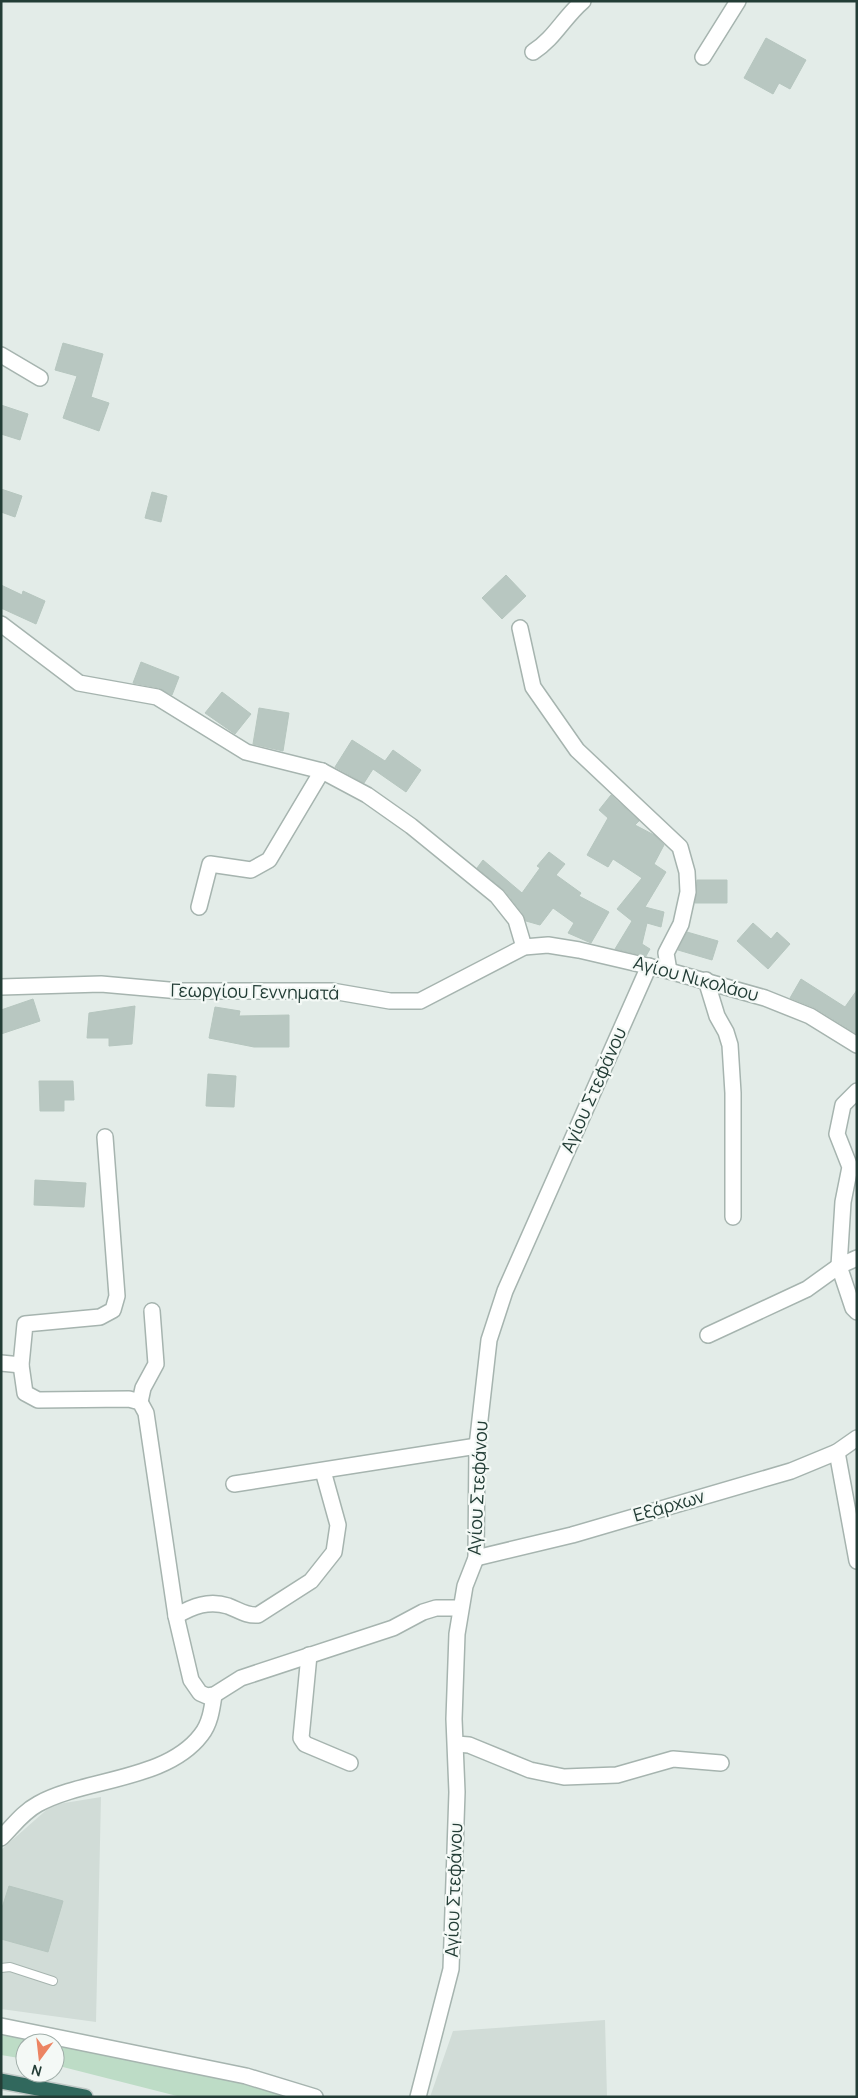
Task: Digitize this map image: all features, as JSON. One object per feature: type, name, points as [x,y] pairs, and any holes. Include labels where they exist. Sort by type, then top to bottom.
[{"type":"highway","points":[[1,2081],[85,2097]]},
{"type":"street","points":[[533,52],[550,40],[566,16],[583,1]]},
{"type":"street","points":[[703,57],[738,1]]},
{"type":"street","points":[[1,356],[40,378]]},
{"type":"street","points":[[1,624],[80,683],[157,697],[246,752],[322,771],[367,795],[411,826],[497,896],[516,920],[524,947]]},
{"type":"street","points":[[520,628],[533,687],[577,750],[680,847],[687,872],[688,892],[681,924],[666,953],[669,971]]},
{"type":"street","points":[[199,907],[210,864],[251,870],[270,860],[322,771]]},
{"type":"street","name":"Αγίου Νικολάου","points":[[524,947],[539,945],[556,946],[706,980],[785,1004],[825,1025],[857,1045]]},
{"type":"street","name":"Γεωργίου Γεννηματά","points":[[1,987],[101,984],[180,991],[332,991],[390,1001],[420,1001],[524,947]]},
{"type":"street","name":"Αγίου Στεφάνου","points":[[418,2097],[451,1969],[457,1792],[455,1690],[460,1608],[476,1558],[477,1446],[489,1340],[505,1291],[649,966]]},
{"type":"street","points":[[706,980],[717,1016],[726,1032],[730,1045],[733,1093],[733,1217]]},
{"type":"street","points":[[857,1091],[843,1105],[837,1134],[850,1167],[843,1202],[839,1266],[853,1308],[857,1312]]},
{"type":"street","points":[[105,1137],[116,1296],[113,1310],[100,1317],[26,1324],[20,1365],[25,1393],[38,1400],[129,1399],[140,1402]]},
{"type":"street","points":[[708,1335],[807,1289],[839,1266],[857,1258]]},
{"type":"street","points":[[152,1311],[156,1364],[143,1388],[140,1402],[146,1413],[176,1616],[194,1686],[200,1693],[214,1696],[241,1678],[393,1628],[413,1616],[430,1609],[460,1608]]},
{"type":"street","points":[[1,1364],[20,1365]]},
{"type":"street","name":"Εξάρχων","points":[[476,1558],[572,1535],[791,1471],[836,1452],[857,1438]]},
{"type":"street","points":[[234,1484],[477,1446]]},
{"type":"street","points":[[836,1452],[857,1561]]},
{"type":"street","points":[[176,1616],[192,1607],[206,1603],[227,1606],[250,1616],[258,1615],[311,1581],[334,1552],[338,1524],[324,1471]]},
{"type":"street","points":[[308,1655],[301,1738],[305,1744],[350,1763]]},
{"type":"street","points":[[1,1838],[26,1812],[44,1800],[149,1769],[186,1750],[202,1734],[211,1716],[214,1696]]},
{"type":"street","points":[[456,1744],[469,1745],[530,1770],[564,1776],[617,1775],[673,1759],[721,1763]]},
{"type":"street","points":[[1,2026],[237,2074],[315,2097]]},
{"type":"lane","points":[[1,1968],[10,1967],[53,1982]]},
{"type":"shaded area","points":[[101,1797],[96,2022],[1,2009],[1,1850],[52,1805]]},
{"type":"shaded area","points":[[605,2020],[607,2097],[430,2097],[453,2031]]},
{"type":"green space","points":[[1,2030],[17,2033],[15,2033],[15,2057],[1,2055]]},
{"type":"green space","points":[[65,2042],[177,2064],[296,2097],[181,2097],[65,2068]]},
{"type":"building","points":[[766,38],[806,60],[790,89],[779,83],[773,94],[744,78]]},
{"type":"building","points":[[63,343],[103,354],[91,397],[109,403],[99,431],[63,418],[77,376],[55,370]]},
{"type":"building","points":[[1,405],[28,414],[20,440],[1,434]]},
{"type":"building","points":[[1,489],[22,496],[15,517],[1,512]]},
{"type":"building","points":[[152,492],[167,496],[161,522],[145,518]]},
{"type":"building","points":[[506,575],[526,596],[502,619],[482,598]]},
{"type":"building","points":[[1,585],[22,595],[23,591],[45,601],[36,624],[1,608]]},
{"type":"building","points":[[141,662],[179,677],[172,695],[159,688],[133,683]]},
{"type":"building","points":[[222,692],[251,714],[235,734],[205,713]]},
{"type":"building","points":[[259,708],[289,713],[283,751],[253,744]]},
{"type":"building","points":[[352,740],[385,761],[393,750],[421,770],[406,792],[373,769],[364,783],[335,767]]},
{"type":"building","points":[[611,795],[639,821],[635,825],[654,835],[664,845],[654,864],[666,872],[645,907],[664,912],[661,927],[647,923],[642,944],[650,949],[646,956],[615,949],[632,921],[617,909],[642,878],[613,859],[608,867],[587,855],[608,818],[599,810]]},
{"type":"building","points":[[549,852],[565,864],[556,875],[581,893],[579,896],[609,912],[591,943],[568,933],[574,923],[553,908],[540,925],[526,921],[523,914],[504,890],[477,868],[483,860],[522,893],[540,868],[537,866]]},
{"type":"building","points":[[697,880],[727,880],[727,903],[695,903]]},
{"type":"building","points":[[753,923],[771,939],[777,932],[790,944],[768,969],[737,941]]},
{"type":"building","points":[[687,932],[718,941],[712,960],[678,950]]},
{"type":"building","points":[[801,979],[845,1007],[857,990],[857,1034],[815,1008],[790,998]]},
{"type":"building","points":[[33,999],[40,1021],[1,1034],[1,1010]]},
{"type":"building","points":[[135,1006],[132,1044],[109,1046],[109,1038],[87,1038],[89,1013]]},
{"type":"building","points":[[215,1007],[240,1011],[239,1016],[289,1015],[289,1047],[254,1047],[209,1038]]},
{"type":"building","points":[[208,1074],[236,1076],[234,1107],[206,1106]]},
{"type":"building","points":[[39,1081],[73,1081],[74,1100],[64,1100],[64,1111],[40,1111]]},
{"type":"building","points":[[35,1180],[86,1183],[84,1207],[34,1205]]},
{"type":"building","points":[[9,1886],[63,1901],[48,1952],[1,1939],[1,1911]]}]
